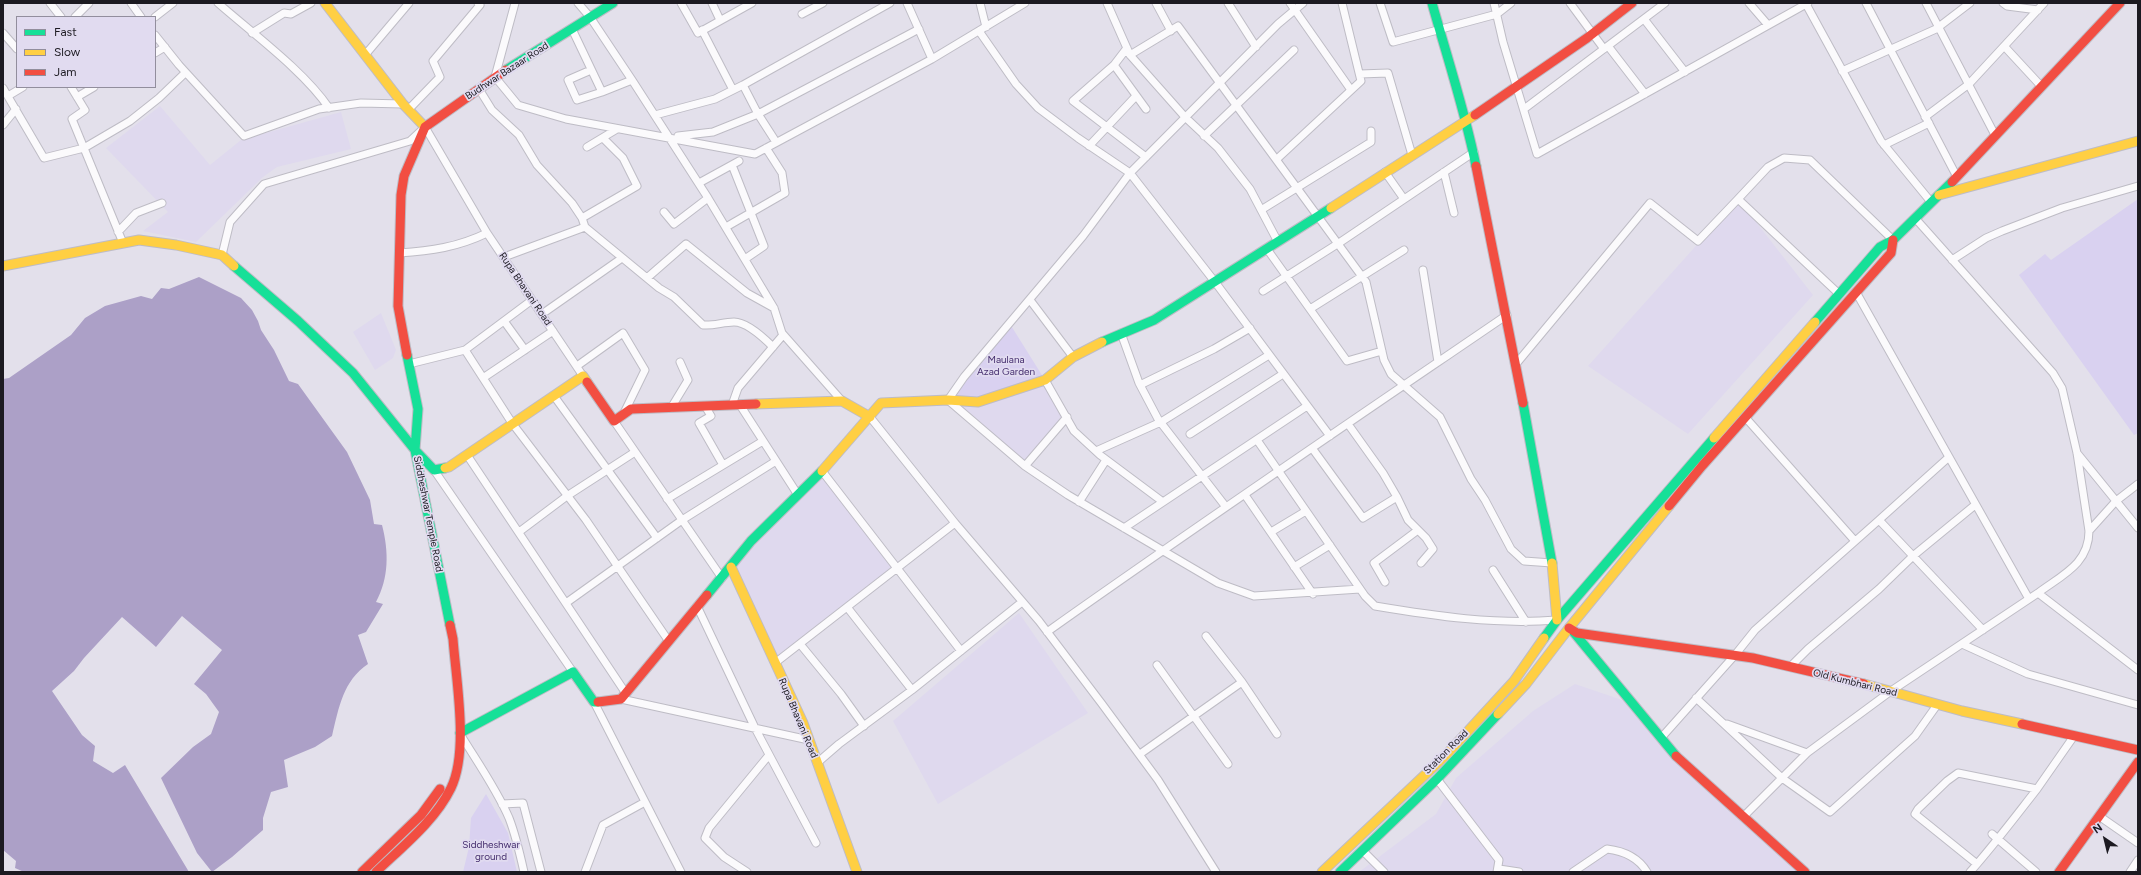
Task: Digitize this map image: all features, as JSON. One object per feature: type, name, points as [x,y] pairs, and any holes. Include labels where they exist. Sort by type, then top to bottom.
[{"type":"main road","name":"Rupa Bhavani Road","points":[[325,3],[406,107],[425,127]]},
{"type":"main road","name":"Budhwar Bazaar Road","points":[[425,127],[495,77],[613,3]]},
{"type":"main road","points":[[1432,3],[1454,87],[1467,120],[1474,152],[1507,315],[1552,563],[1557,620]]},
{"type":"main road","points":[[460,733],[573,672],[594,702],[623,696],[668,640],[722,578],[751,540],[822,471],[881,403],[948,400],[978,402],[1045,380],[1072,357],[1121,333],[1154,320],[1319,216],[1517,86],[1593,33],[1632,3]]},
{"type":"main road","points":[[1340,872],[1437,779],[1526,684],[1569,628],[1745,417],[1891,253],[1893,240],[1957,177],[2120,3]]},
{"type":"main road","name":"Siddheshwar Temple Road","points":[[376,872],[419,830],[437,809],[451,788],[459,764],[460,733],[453,639],[416,450],[418,409],[398,306],[401,195],[404,176],[425,127]]},
{"type":"main road","points":[[1938,195],[2138,141]]},
{"type":"main road","points":[[3,266],[140,240],[176,245],[222,255],[298,321],[353,373],[434,470],[448,467],[583,376]]},
{"type":"main road","name":"Station Road","points":[[1322,872],[1446,754],[1514,681],[1557,620],[1880,247],[1893,240]]},
{"type":"main road","name":"Rupa Bhavani Road","points":[[583,376],[618,419]]},
{"type":"main road","points":[[618,419],[631,409],[842,401],[870,417]]},
{"type":"main road","name":"Rupa Bhavani Road","points":[[731,567],[809,740],[857,872]]},
{"type":"main road","points":[[1569,628],[1682,763],[1805,872]]},
{"type":"main road","name":"Old Kumbhari Road","points":[[1569,628],[1577,633],[1735,655],[1891,691],[1937,705],[2138,750]]},
{"type":"main road","points":[[2058,872],[2138,762]]},
{"type":"main road","points":[[362,872],[421,814],[459,764]]},
{"type":"street","points":[[50,3],[60,16]]},
{"type":"street","points":[[76,16],[89,3]]},
{"type":"street","points":[[131,3],[140,16]]},
{"type":"street","points":[[156,16],[173,3]]},
{"type":"street","points":[[218,3],[303,78],[321,96],[329,108]]},
{"type":"street","points":[[252,33],[284,13],[291,14],[311,3]]},
{"type":"street","points":[[365,55],[409,3]]},
{"type":"street","points":[[156,36],[185,73],[244,136],[319,109],[361,103],[406,107],[440,78],[433,61],[480,5],[478,3]]},
{"type":"street","points":[[515,3],[495,77],[518,105],[566,119],[670,137],[755,154],[932,59],[1026,3]]},
{"type":"street","points":[[578,3],[590,17],[699,183],[774,308],[783,335],[842,401]]},
{"type":"street","points":[[681,3],[698,33],[752,3]]},
{"type":"street","points":[[712,3],[720,20]]},
{"type":"street","points":[[802,14],[823,3]]},
{"type":"street","points":[[655,115],[715,99],[743,86],[890,3]]},
{"type":"street","points":[[907,3],[932,59]]},
{"type":"street","points":[[980,3],[982,29],[1016,84],[1038,108],[1089,146],[1130,173],[1250,328],[1330,436]]},
{"type":"street","points":[[1107,3],[1129,52],[1185,117],[1218,148],[1250,189],[1278,242]]},
{"type":"street","points":[[1156,3],[1171,30]]},
{"type":"street","points":[[1228,3],[1256,47]]},
{"type":"street","points":[[1290,3],[1294,11],[1351,90]]},
{"type":"street","points":[[1303,3],[1256,47],[1130,173],[1083,236],[964,377],[948,400],[1025,466],[1079,502],[1218,583],[1254,596],[1313,594],[1360,589]]},
{"type":"street","points":[[1277,159],[1361,81],[1342,3]]},
{"type":"street","points":[[1380,3],[1393,42],[1497,14],[1511,3]]},
{"type":"street","points":[[1494,3],[1537,154],[1807,4],[1884,144],[1931,202]]},
{"type":"street","points":[[1570,3],[1593,33],[1645,94]]},
{"type":"street","points":[[1524,109],[1665,3]]},
{"type":"street","points":[[1749,3],[1768,25]]},
{"type":"street","points":[[1866,3],[1957,177]]},
{"type":"street","points":[[1926,3],[1995,135]]},
{"type":"street","points":[[1842,70],[1939,27],[1970,3]]},
{"type":"street","points":[[2003,3],[2007,6],[2038,10]]},
{"type":"street","points":[[1884,144],[1927,120],[1969,84],[2044,3]]},
{"type":"street","points":[[1644,19],[1685,72]]},
{"type":"street","points":[[1146,157],[1073,101],[1129,52],[1178,26],[1299,188],[1366,282],[1382,352],[1391,374],[1440,417],[1471,479],[1485,500],[1511,549],[1524,561],[1552,563]]},
{"type":"street","points":[[670,137],[713,132],[758,114],[919,29]]},
{"type":"street","points":[[572,30],[602,92]]},
{"type":"street","points":[[702,30],[733,90]]},
{"type":"street","points":[[3,33],[16,48]]},
{"type":"street","points":[[2004,46],[2041,86]]},
{"type":"street","points":[[156,52],[165,47]]},
{"type":"street","points":[[1204,136],[1294,50]]},
{"type":"street","points":[[1114,65],[1146,109]]},
{"type":"street","points":[[591,70],[568,80],[577,100],[632,80]]},
{"type":"street","points":[[3,88],[44,158],[84,148],[130,121],[159,98],[185,73]]},
{"type":"street","points":[[1360,74],[1388,73],[1412,155]]},
{"type":"street","points":[[743,86],[758,114],[776,142]]},
{"type":"street","points":[[8,96],[21,88]]},
{"type":"street","points":[[72,88],[85,110],[72,118],[123,244]]},
{"type":"street","points":[[77,97],[92,88]]},
{"type":"street","points":[[479,88],[492,110],[519,135],[537,165],[572,203],[582,218],[584,227],[647,278],[674,297],[703,325],[715,326],[736,322],[747,327],[774,347]]},
{"type":"street","points":[[1089,146],[1136,96]]},
{"type":"street","points":[[3,126],[16,110]]},
{"type":"street","points":[[222,255],[230,222],[264,184],[410,141],[425,127]]},
{"type":"street","name":"Rupa Bhavani Road","points":[[425,127],[487,233],[583,376]]},
{"type":"street","points":[[587,147],[617,129]]},
{"type":"street","points":[[1261,210],[1299,188],[1371,142],[1371,131]]},
{"type":"street","points":[[582,218],[637,186],[623,158],[603,138]]},
{"type":"street","points":[[726,227],[785,193],[782,173],[766,148]]},
{"type":"street","points":[[1263,291],[1474,152]]},
{"type":"street","points":[[1516,364],[1650,203],[1698,241],[1768,167],[1784,158],[1810,160],[1893,240]]},
{"type":"street","points":[[699,183],[739,161]]},
{"type":"street","points":[[732,165],[764,246],[745,259]]},
{"type":"street","points":[[1385,172],[1404,199]]},
{"type":"street","points":[[1444,172],[1454,213]]},
{"type":"street","points":[[1952,260],[1986,238],[2002,231],[2062,208],[2138,186]]},
{"type":"street","points":[[664,212],[674,224],[708,198]]},
{"type":"street","points":[[1738,199],[1839,294]]},
{"type":"street","points":[[118,232],[136,214],[162,203]]},
{"type":"street","points":[[1743,817],[1807,753],[1891,691],[2038,593],[2081,560],[2086,552],[2089,531],[2077,453],[2059,380],[1915,218]]},
{"type":"street","points":[[504,257],[584,227]]},
{"type":"street","points":[[399,253],[426,251],[466,243],[487,233]]},
{"type":"street","points":[[647,278],[686,244],[747,293],[774,308]]},
{"type":"street","points":[[1267,249],[1346,361],[1382,352]]},
{"type":"street","points":[[1310,309],[1404,250]]},
{"type":"street","points":[[542,314],[622,258]]},
{"type":"street","points":[[1423,270],[1438,362]]},
{"type":"street","points":[[1856,292],[1949,457],[1974,505],[2029,598]]},
{"type":"street","points":[[409,364],[465,350],[532,300]]},
{"type":"street","points":[[1030,300],[1072,357]]},
{"type":"street","points":[[1047,632],[1162,550],[1246,495],[1312,448],[1507,315]]},
{"type":"street","points":[[504,321],[524,350]]},
{"type":"street","points":[[1140,385],[1214,349],[1250,328]]},
{"type":"street","points":[[483,378],[553,331]]},
{"type":"street","points":[[577,366],[622,333],[646,370],[618,419]]},
{"type":"street","points":[[1121,333],[1140,385],[1161,422],[1226,507]]},
{"type":"street","points":[[783,335],[738,388],[736,405],[763,441],[798,495]]},
{"type":"street","points":[[465,350],[512,423],[568,496],[668,640]]},
{"type":"street","points":[[1096,451],[1161,422],[1269,355]]},
{"type":"street","points":[[671,408],[688,380],[680,362]]},
{"type":"street","points":[[1190,434],[1283,374]]},
{"type":"street","points":[[1045,380],[1074,431],[1106,460],[1163,502]]},
{"type":"street","points":[[554,396],[657,538]]},
{"type":"street","points":[[705,406],[711,416],[699,423],[723,465]]},
{"type":"street","points":[[1124,528],[1307,406]]},
{"type":"street","points":[[870,417],[955,523],[1047,632],[1140,754],[1216,872]]},
{"type":"street","points":[[1025,466],[1067,417]]},
{"type":"street","points":[[1745,417],[1855,541]]},
{"type":"street","name":"Rupa Bhavani Road","points":[[618,419],[635,452],[722,578]]},
{"type":"street","points":[[1348,424],[1397,498],[1408,520],[1433,549],[1421,563]]},
{"type":"street","points":[[1256,440],[1365,596],[1375,606],[1470,619],[1526,622],[1557,620]]},
{"type":"street","points":[[667,499],[763,441]]},
{"type":"street","points":[[1312,448],[1363,518],[1397,498]]},
{"type":"street","points":[[519,532],[606,469],[635,452]]},
{"type":"street","points":[[2077,453],[2137,524]]},
{"type":"street","points":[[467,455],[566,603],[623,696],[809,740]]},
{"type":"street","points":[[1661,738],[1735,655],[1755,630],[1949,457]]},
{"type":"street","points":[[1079,502],[1106,460]]},
{"type":"street","points":[[566,603],[682,520],[776,461]]},
{"type":"street","points":[[434,470],[573,672]]},
{"type":"street","points":[[822,471],[961,651]]},
{"type":"street","points":[[2089,531],[2116,501],[2138,484]]},
{"type":"street","points":[[1246,495],[1313,594]]},
{"type":"street","points":[[1790,667],[1808,649],[1879,589],[1913,556],[1974,505]]},
{"type":"street","points":[[1271,532],[1306,511]]},
{"type":"street","points":[[1880,520],[1983,630]]},
{"type":"street","points":[[775,663],[955,523]]},
{"type":"street","points":[[1386,582],[1374,563],[1418,530]]},
{"type":"street","points":[[1294,567],[1330,545]]},
{"type":"street","points":[[1492,570],[1526,622]]},
{"type":"street","points":[[2038,593],[2138,670]]},
{"type":"street","points":[[817,763],[839,744],[912,690],[1022,602]]},
{"type":"street","points":[[698,606],[755,728],[816,843]]},
{"type":"street","points":[[847,607],[912,690]]},
{"type":"street","points":[[1206,636],[1242,682],[1277,734]]},
{"type":"street","points":[[800,644],[841,694],[864,726]]},
{"type":"street","points":[[1962,644],[2028,674],[2138,705]]},
{"type":"street","points":[[1157,665],[1228,764]]},
{"type":"street","points":[[1140,754],[1242,682]]},
{"type":"street","points":[[1696,698],[1782,778],[1830,812],[1915,736],[1937,705]]},
{"type":"street","points":[[594,702],[682,872]]},
{"type":"street","points":[[1723,723],[1807,753]]},
{"type":"street","points":[[460,733],[502,804],[518,844],[524,872]]},
{"type":"street","points":[[1970,872],[2037,790],[2074,736]]},
{"type":"street","points":[[748,872],[724,857],[705,838],[709,828],[769,755]]},
{"type":"street","points":[[1978,864],[1915,814],[1918,810],[1947,781],[1958,773],[2037,790]]},
{"type":"street","points":[[1437,779],[1499,860],[1498,870],[1519,872]]},
{"type":"street","points":[[585,872],[603,825],[645,802]]},
{"type":"street","points":[[502,804],[523,803],[541,872]]},
{"type":"street","points":[[2099,816],[2138,843]]},
{"type":"street","points":[[1992,834],[2036,872]]},
{"type":"street","points":[[1573,872],[1607,849],[1623,851],[1642,863],[1647,872]]},
{"type":"street","points":[[1363,851],[1384,872]]},
{"type":"street","points":[[2130,872],[2138,860]]},
{"type":"shaded area","points":[[160,106],[210,165],[241,140],[341,112],[351,149],[277,167],[263,177],[196,242],[143,231],[168,212],[106,148]]},
{"type":"shaded area","points":[[1738,199],[1813,295],[1688,434],[1588,366]]},
{"type":"shaded area","points":[[199,277],[241,298],[252,310],[261,330],[274,350],[289,381],[298,384],[347,452],[370,500],[374,524],[382,525],[387,555],[383,584],[376,602],[383,604],[366,632],[358,635],[368,664],[353,678],[347,687],[340,705],[332,736],[315,747],[284,760],[288,787],[271,792],[263,818],[263,830],[212,872],[197,853],[161,778],[193,747],[211,734],[219,712],[206,694],[194,684],[222,650],[182,616],[156,647],[122,617],[74,671],[52,691],[82,735],[95,746],[93,761],[113,773],[125,765],[189,872],[24,872],[15,868],[16,861],[3,850],[3,379],[9,378],[71,335],[85,318],[105,306],[141,296],[152,299],[161,288],[169,289]]},
{"type":"shaded area","points":[[381,313],[396,350],[393,358],[375,370],[353,332]]},
{"type":"shaded area","points":[[1045,380],[1067,417],[1025,466],[948,400]]},
{"type":"shaded area","points":[[822,471],[897,568],[775,663],[731,567]]},
{"type":"shaded area","points":[[1019,613],[1088,713],[938,804],[893,721]]},
{"type":"shaded area","points":[[1575,684],[1631,703],[1682,763],[1805,872],[1359,872],[1436,814],[1456,778],[1533,711]]},
{"type":"green space","points":[[2138,199],[2138,433],[2134,435],[2019,275],[2045,254],[2051,260]]},
{"type":"green space","name":"Maulana Azad Garden","points":[[1010,324],[1045,380],[978,402],[948,400]]},
{"type":"green space","name":"Siddheshwar ground","points":[[486,794],[508,833],[517,872],[463,872],[469,847],[471,818]]},
{"type":"traffic: fast","points":[[506,70],[613,3]]},
{"type":"traffic: fast","points":[[1432,3],[1461,104],[1476,166]]},
{"type":"traffic: fast","points":[[1815,322],[1880,247],[1893,240],[1952,182]]},
{"type":"traffic: fast","points":[[1102,342],[1154,320],[1331,208]]},
{"type":"traffic: fast","points":[[234,266],[298,321],[353,373],[415,450],[434,470],[445,468]]},
{"type":"traffic: fast","points":[[407,355],[418,409],[415,450],[450,625]]},
{"type":"traffic: fast","points":[[1523,403],[1552,563]]},
{"type":"traffic: fast","points":[[1544,638],[1557,620],[1714,438]]},
{"type":"traffic: fast","points":[[707,595],[751,541],[822,471]]},
{"type":"traffic: fast","points":[[1571,629],[1676,756]]},
{"type":"traffic: fast","points":[[460,733],[573,672],[594,702],[598,702]]},
{"type":"traffic: fast","points":[[1340,872],[1437,779],[1498,714]]},
{"type":"traffic: slow","points":[[325,3],[403,104],[425,127]]},
{"type":"traffic: slow","points":[[1331,208],[1475,115]]},
{"type":"traffic: slow","points":[[1939,195],[2138,141]]},
{"type":"traffic: slow","points":[[3,266],[139,240],[176,245],[222,255],[234,266]]},
{"type":"traffic: slow","points":[[1714,438],[1815,322]]},
{"type":"traffic: slow","points":[[822,471],[881,403],[948,400],[978,402],[1045,380],[1073,357],[1102,342]]},
{"type":"traffic: slow","points":[[445,468],[449,467],[583,376],[587,382]]},
{"type":"traffic: slow","points":[[756,404],[842,401],[870,417]]},
{"type":"traffic: slow","points":[[1498,714],[1526,684],[1569,628],[1669,506]]},
{"type":"traffic: slow","points":[[1552,563],[1557,620]]},
{"type":"traffic: slow","points":[[731,567],[803,723],[857,872]]},
{"type":"traffic: slow","points":[[1322,872],[1447,754],[1514,681],[1544,638]]},
{"type":"traffic: slow","points":[[1864,684],[1962,711],[2022,724]]},
{"type":"traffic: jam","points":[[1475,115],[1587,38],[1632,3]]},
{"type":"traffic: jam","points":[[1952,182],[2120,3]]},
{"type":"traffic: jam","points":[[407,355],[398,306],[401,195],[404,176],[425,127],[506,70]]},
{"type":"traffic: jam","points":[[1476,166],[1523,403]]},
{"type":"traffic: jam","points":[[1669,506],[1702,466],[1891,253],[1893,240]]},
{"type":"traffic: jam","points":[[587,382],[614,421],[631,409],[756,404]]},
{"type":"traffic: jam","points":[[598,702],[621,699],[707,595]]},
{"type":"traffic: jam","points":[[376,872],[417,833],[436,812],[451,788],[456,773],[459,755],[460,715],[453,639],[450,625]]},
{"type":"traffic: jam","points":[[1569,628],[1577,633],[1753,658],[1864,684]]},
{"type":"traffic: jam","points":[[2022,724],[2138,750]]},
{"type":"traffic: jam","points":[[1676,756],[1805,872]]},
{"type":"traffic: jam","points":[[2059,872],[2138,762]]},
{"type":"traffic: jam","points":[[362,872],[421,815],[440,789]]}]
